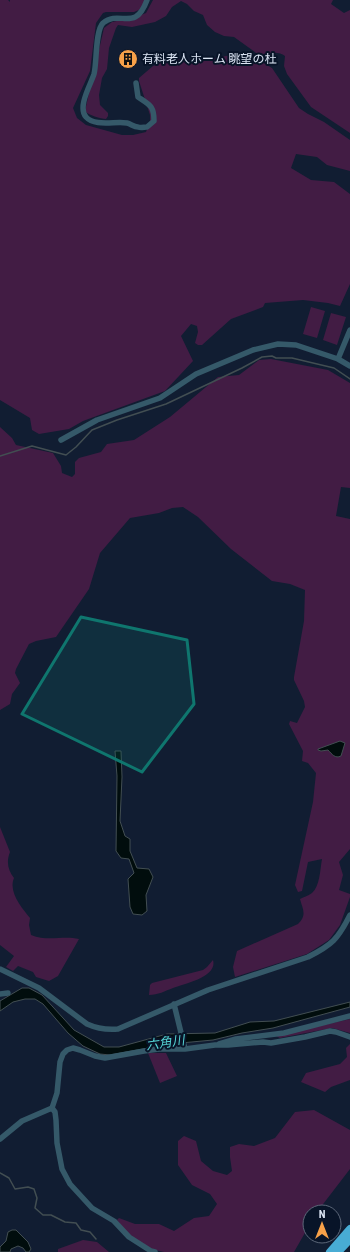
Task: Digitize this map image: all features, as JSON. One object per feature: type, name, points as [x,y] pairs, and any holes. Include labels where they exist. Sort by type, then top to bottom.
[{"type":"highway","points":[[330,1252],[350,1228]]},
{"type":"highway","points":[[338,1252],[350,1239]]},
{"type":"street","points":[[136,82],[138,97],[154,111],[154,121],[147,127],[138,128],[128,123],[91,121],[85,116],[83,109],[84,101],[94,72],[100,28],[103,23],[112,19],[133,18],[139,15],[147,0]]},
{"type":"street","points":[[338,359],[350,330]]},
{"type":"street","points":[[61,440],[97,420],[160,398],[196,374],[253,350],[278,344],[296,345],[338,359],[350,366]]},
{"type":"street","points":[[0,969],[39,988],[78,1018],[96,1028],[106,1030],[118,1029],[208,990],[301,960],[315,954],[335,940],[350,915]]},
{"type":"street","points":[[0,994],[8,992]]},
{"type":"street","points":[[174,1004],[185,1047]]},
{"type":"street","points":[[215,1045],[236,1038],[284,1033],[350,1016]]},
{"type":"street","points":[[0,1139],[22,1121],[52,1108],[57,1093],[60,1062],[63,1054],[67,1050],[73,1048],[94,1056],[105,1058],[159,1049],[215,1045],[228,1046],[263,1042],[271,1043],[330,1031],[350,1037]]},
{"type":"street","points":[[52,1108],[55,1112],[57,1144],[62,1169],[70,1184],[92,1208],[114,1221],[129,1237],[155,1252]]},
{"type":"highlighted area","points":[[81,617],[187,640],[194,704],[142,772],[22,714]]},
{"type":"shaded area","points":[[0,0],[8,0],[10,2],[10,0],[145,0],[141,9],[134,12],[106,12],[103,13],[96,23],[90,71],[73,108],[77,118],[86,125],[122,135],[133,135],[146,132],[150,121],[150,115],[139,78],[153,66],[177,59],[203,60],[232,55],[243,55],[253,57],[272,68],[299,108],[324,122],[350,140],[350,171],[327,165],[317,157],[296,154],[291,168],[311,180],[334,182],[350,194],[350,284],[340,306],[303,300],[265,303],[263,307],[231,319],[202,345],[195,343],[198,332],[197,326],[191,324],[181,336],[193,361],[165,391],[83,421],[69,429],[39,434],[32,430],[30,418],[0,400]]},
{"type":"shaded area","points":[[153,0],[333,0],[331,4],[344,13],[350,10],[350,133],[311,107],[287,74],[284,66],[285,56],[279,53],[259,55],[234,37],[224,36],[215,32],[207,25],[203,15],[194,11],[187,4],[181,1],[172,7],[166,16],[155,22],[132,27],[118,25],[109,48],[107,69],[102,78],[99,95],[100,105],[108,113],[108,116],[104,119],[85,111],[104,28],[112,22],[136,17],[146,13]]},
{"type":"shaded area","points":[[311,307],[325,311],[317,338],[303,334]]},
{"type":"shaded area","points":[[331,313],[346,317],[337,345],[323,340]]},
{"type":"shaded area","points":[[271,359],[328,370],[350,383],[350,488],[341,487],[336,516],[350,519],[350,849],[339,862],[343,875],[339,890],[350,894],[350,897],[340,925],[329,940],[307,954],[235,977],[233,967],[237,951],[298,924],[303,918],[303,909],[300,899],[309,895],[315,890],[319,878],[322,859],[308,862],[302,891],[298,892],[295,885],[313,802],[316,773],[308,763],[302,761],[303,751],[289,724],[290,721],[297,723],[305,707],[294,677],[304,621],[305,590],[290,584],[272,581],[231,549],[198,517],[183,507],[172,508],[159,513],[130,518],[100,553],[89,589],[56,637],[29,644],[15,673],[20,683],[12,694],[10,704],[0,710],[0,427],[12,438],[16,445],[53,453],[61,466],[62,473],[72,477],[75,474],[75,462],[79,458],[101,452],[107,444],[134,440],[170,417],[218,377],[239,375],[259,360]]},
{"type":"shaded area","points":[[0,827],[10,852],[8,866],[14,878],[14,894],[30,918],[29,925],[31,935],[44,938],[79,939],[58,976],[49,981],[36,977],[33,972],[18,966],[13,971],[6,967],[14,956],[0,945]]},
{"type":"shaded area","points":[[213,960],[213,966],[210,971],[199,979],[158,994],[149,995],[150,985],[152,983],[203,970]]},
{"type":"shaded area","points":[[350,1019],[350,1033],[332,1028],[280,1038],[276,1036]]},
{"type":"shaded area","points":[[350,1044],[350,1080],[331,1087],[325,1092],[301,1082],[306,1073],[340,1064],[347,1057],[346,1048]]},
{"type":"shaded area","points":[[148,1053],[166,1053],[177,1076],[160,1083]]},
{"type":"shaded area","points":[[314,1110],[350,1130],[350,1169],[323,1204],[302,1204],[302,1238],[294,1252],[164,1252],[151,1249],[128,1235],[117,1220],[119,1218],[135,1224],[159,1224],[174,1231],[194,1218],[209,1216],[217,1204],[210,1194],[192,1185],[178,1165],[178,1141],[184,1136],[196,1141],[201,1161],[213,1171],[227,1175],[232,1171],[230,1147],[239,1144],[254,1146],[275,1138],[295,1112]]},
{"type":"shaded area","points":[[83,1240],[97,1242],[109,1252],[58,1252],[58,1249]]},
{"type":"water","points":[[340,741],[345,743],[341,756],[339,757],[335,756],[328,750],[318,750],[318,749]]},
{"type":"water","points":[[115,751],[121,751],[122,777],[120,821],[125,836],[130,839],[130,851],[137,868],[149,869],[153,877],[146,895],[147,911],[142,915],[133,914],[130,907],[128,879],[134,873],[129,859],[121,858],[116,851],[117,776]]},
{"type":"water","name":"六角川","points":[[22,988],[29,988],[42,995],[74,1030],[104,1047],[119,1047],[167,1034],[215,1033],[250,1022],[274,1021],[350,1002],[350,1007],[273,1028],[213,1040],[170,1044],[110,1055],[100,1054],[83,1046],[68,1033],[43,1004],[35,999],[25,999],[13,1002],[0,1011],[0,1001]]},
{"type":"water","points":[[16,1230],[28,1242],[31,1249],[29,1252],[26,1252],[23,1248],[18,1246],[11,1249],[10,1252],[0,1252],[0,1247],[6,1241],[8,1232]]},
{"type":"waterway","points":[[0,456],[32,446],[66,455],[92,430],[166,404],[262,357],[272,356],[276,358],[292,358],[334,368],[350,379]]},
{"type":"waterway","points":[[0,1173],[9,1178],[15,1189],[28,1187],[34,1189],[37,1198],[35,1208],[43,1215],[51,1215],[65,1222],[76,1223],[81,1230],[90,1232],[96,1239]]},
{"type":"place","name":"有料老人ホーム 眺望の杜","points":[[128,59]]}]
